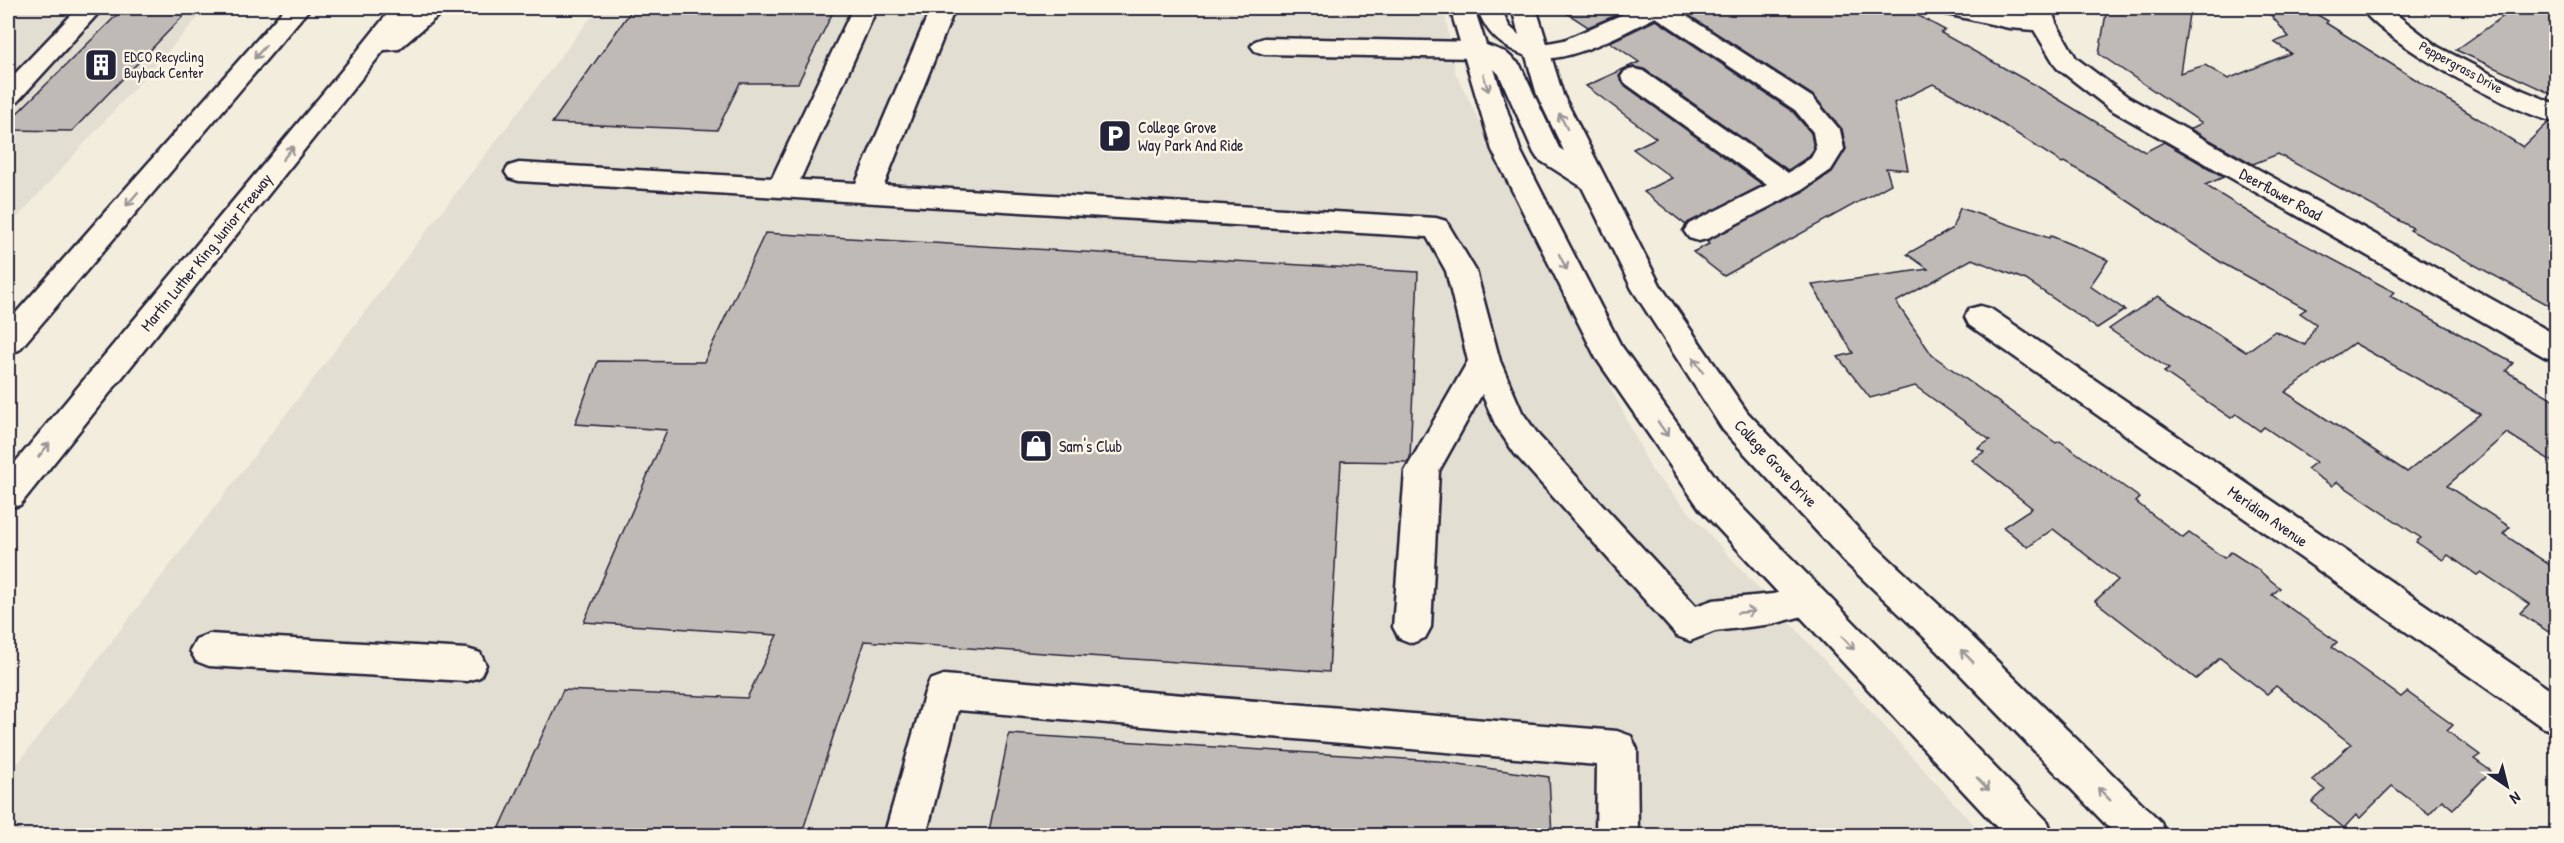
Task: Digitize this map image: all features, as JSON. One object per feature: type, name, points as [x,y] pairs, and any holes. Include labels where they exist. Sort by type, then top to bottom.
[{"type":"main road","points":[[8,342],[298,8]]},
{"type":"main road","name":"Martin Luther King Junior Freeway","points":[[8,495],[352,75],[404,8]]},
{"type":"main road","points":[[352,75],[435,8]]},
{"type":"main road","points":[[782,188],[865,8]]},
{"type":"main road","points":[[866,194],[943,8]]},
{"type":"main road","points":[[1462,8],[1506,150],[1607,350],[1712,498],[2033,836]]},
{"type":"main road","points":[[1490,8],[1500,33],[1514,43],[1537,52],[1571,46],[1657,8],[1804,104],[1826,130],[1830,149],[1821,164],[1787,186],[1699,231]]},
{"type":"main road","name":"College Grove Drive","points":[[1524,8],[1550,95],[1647,289],[1735,421],[1859,553],[1940,629],[2146,836]]},
{"type":"main road","points":[[1951,8],[2009,21],[2041,15]]},
{"type":"main road","name":"Peppergrass Drive","points":[[2373,8],[2429,52],[2513,96],[2556,114]]},
{"type":"main road","points":[[8,96],[90,9]]},
{"type":"main road","name":"Deerflower Road","points":[[2041,15],[2066,63],[2119,104],[2556,349]]},
{"type":"main road","points":[[1264,46],[1475,50],[1496,57],[1511,71],[1548,153],[1593,181]]},
{"type":"main road","points":[[1634,77],[1787,186]]},
{"type":"main road","points":[[519,172],[1436,228],[1461,271],[1484,361],[1509,417],[1527,445],[1690,625],[1713,616],[1773,609],[1808,600]]},
{"type":"main road","name":"Meridian Avenue","points":[[1980,317],[2556,715]]},
{"type":"main road","points":[[1412,627],[1422,471],[1484,361]]},
{"type":"main road","points":[[209,650],[467,665]]},
{"type":"main road","points":[[904,836],[944,692],[1617,749],[1617,836]]},
{"type":"shaded area","points":[[8,8],[207,8],[8,228]]},
{"type":"shaded area","points":[[598,8],[1444,8],[1455,72],[1652,471],[1983,835],[8,836],[8,776]]},
{"type":"building","name":"EDCO Recycling Buyback Center","points":[[124,8],[191,8],[72,131],[8,130],[8,122]]},
{"type":"building","points":[[633,8],[835,8],[798,83],[740,83],[717,130],[552,123]]},
{"type":"building","points":[[1559,8],[1633,8],[1588,27]]},
{"type":"building","points":[[1677,8],[1904,8],[1945,30],[1941,33],[2040,88],[2145,152],[2164,142],[2224,177],[2205,185],[2272,227],[2394,292],[2390,296],[2513,363],[2506,371],[2556,401],[2556,464],[2507,433],[2447,486],[2510,527],[2503,534],[2556,569],[2556,637],[2520,613],[2529,604],[2481,572],[2477,575],[2448,555],[2443,560],[2416,542],[2421,538],[2337,482],[2332,486],[2307,469],[2316,462],[2264,427],[2260,431],[2236,414],[2231,418],[2164,372],[2169,369],[2109,329],[2158,296],[2246,352],[2275,331],[2305,345],[2316,324],[2300,313],[2306,309],[2222,263],[2096,180],[2062,163],[1974,106],[1933,84],[1894,103],[1908,170],[1886,168],[1891,184],[1724,276],[1693,252],[1709,244],[1706,241],[1806,190],[1832,172],[1846,149],[1842,129],[1814,96]],"holes":[[[2354,343],[2480,414],[2407,472],[2285,392]]]},
{"type":"building","points":[[2107,8],[2190,8],[2180,73],[2205,65],[2228,79],[2291,53],[2274,42],[2289,37],[2265,8],[2306,8],[2328,21],[2326,23],[2523,147],[2549,122],[2556,124],[2556,309],[2410,230],[2413,228],[2278,154],[2253,164],[2190,129],[2202,123],[2099,54]]},
{"type":"building","points":[[2515,8],[2556,8],[2556,96],[2456,50]]},
{"type":"building","points":[[1656,20],[1793,112],[1811,133],[1814,149],[1809,156],[1788,170],[1644,69],[1634,67],[1625,69],[1619,76],[1624,85],[1763,185],[1686,225],[1644,192],[1672,178],[1633,149],[1656,138],[1586,86],[1639,62],[1610,42]]},
{"type":"building","points":[[1960,208],[2049,238],[2051,236],[2108,260],[2090,286],[2125,310],[2097,328],[2026,280],[1972,259],[1896,302],[1932,355],[2056,443],[2060,441],[2140,498],[2136,502],[2183,538],[2189,533],[2224,558],[2231,552],[2256,568],[2280,588],[2272,595],[2337,642],[2332,647],[2401,697],[2407,692],[2453,725],[2447,731],[2480,755],[2474,759],[2491,771],[2453,809],[2442,800],[2429,814],[2392,786],[2360,818],[2356,815],[2344,828],[2312,802],[2325,790],[2312,780],[2351,744],[2276,686],[2267,694],[2220,658],[2196,679],[2095,601],[2118,580],[2053,529],[2028,547],[2003,527],[2032,508],[1972,460],[1984,452],[1978,448],[1990,440],[1915,386],[1870,398],[1838,357],[1853,353],[1812,285],[1928,269],[1907,254],[1952,229]]},
{"type":"building","name":"Sam's Club","points":[[765,233],[1418,272],[1410,458],[1408,462],[1341,461],[1329,672],[864,641],[801,836],[496,836],[563,690],[747,698],[777,635],[584,622],[667,430],[575,424],[598,361],[704,362]]},
{"type":"building","points":[[1009,734],[1438,761],[1549,777],[1552,836],[988,836]]},
{"type":"place","name":"EDCO Recycling Buyback Center","points":[[101,65]]},
{"type":"place","name":"College Grove Way Park And Ride","points":[[1115,136]]},
{"type":"place","name":"Sam's Club","points":[[1036,446]]}]
